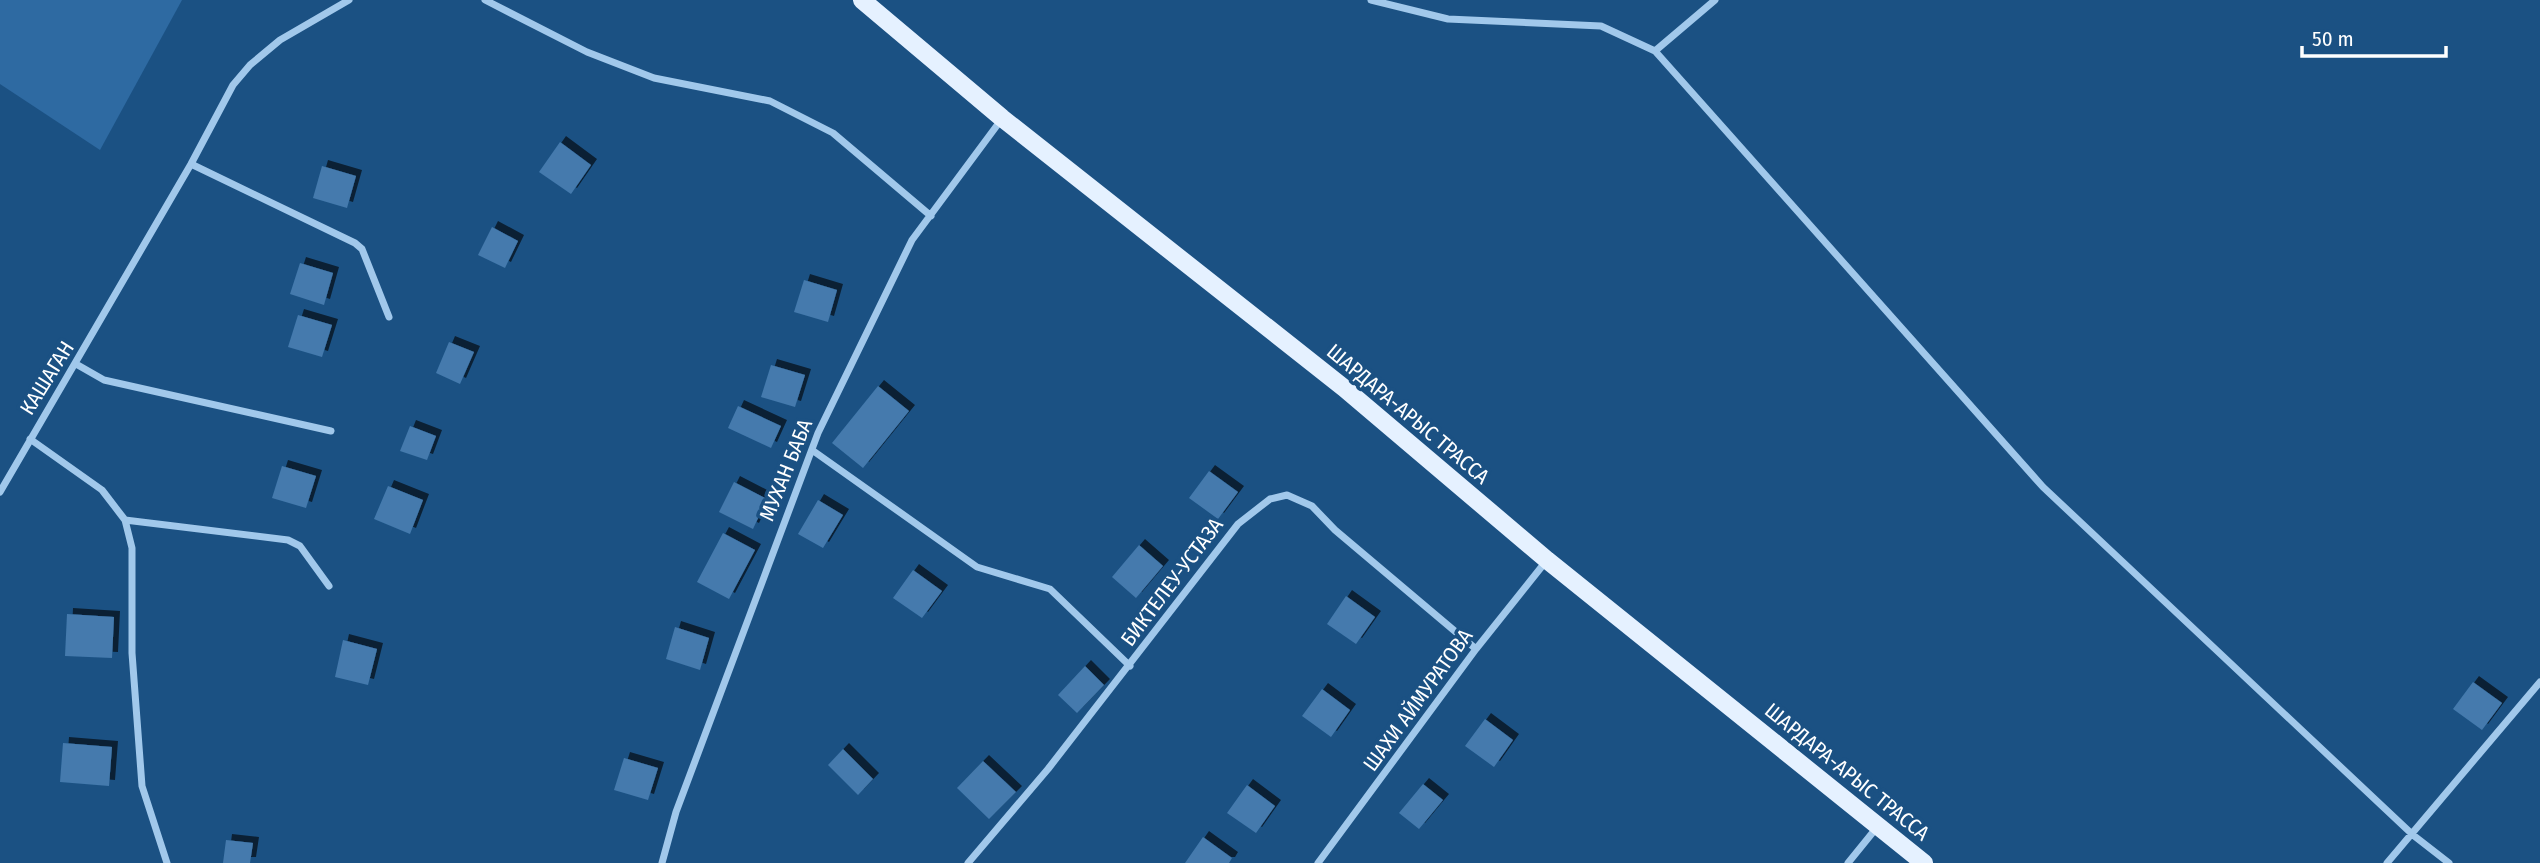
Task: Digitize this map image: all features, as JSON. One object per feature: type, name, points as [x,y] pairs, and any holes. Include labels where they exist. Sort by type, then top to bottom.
[{"type":"main road","name":"ШАРДАРА-АРЫС ТРАССА","points":[[862,0],[1002,118],[1344,388],[1547,560],[1924,863]]},
{"type":"street","name":"КАШАГАН","points":[[167,863],[142,786],[132,653],[132,548],[125,520],[102,490],[30,439],[191,164],[233,85],[250,65],[280,40],[349,0]]},
{"type":"street","points":[[485,0],[587,52],[654,78],[770,101],[833,133],[931,216]]},
{"type":"street","points":[[1372,0],[1448,19],[1601,26],[1655,51],[2043,487],[2413,835],[2449,863]]},
{"type":"street","points":[[1655,51],[1715,0]]},
{"type":"street","name":"МУХАН БАБА","points":[[662,863],[676,812],[812,450],[912,240],[1002,118]]},
{"type":"street","points":[[191,164],[355,243],[362,249],[389,317]]},
{"type":"street","points":[[76,364],[104,380],[331,431]]},
{"type":"street","points":[[0,492],[30,439]]},
{"type":"street","points":[[812,450],[977,567],[1050,589],[1130,666]]},
{"type":"street","name":"БИКТЕЛЕУ-УСТАЗА","points":[[968,863],[1130,666],[1238,524],[1270,499],[1287,495],[1312,506],[1335,530],[1476,649]]},
{"type":"street","points":[[125,520],[288,540],[300,546],[329,586]]},
{"type":"street","name":"ШАХИ АЙМУРАТОВА","points":[[1318,863],[1476,649],[1547,560]]},
{"type":"street","points":[[2387,863],[2540,682]]},
{"type":"street","points":[[1848,863],[1878,826]]},
{"type":"shaded area","points":[[0,0],[182,0],[100,150],[0,84]]},
{"type":"building","points":[[560,142],[591,165],[571,194],[539,172]]},
{"type":"building","points":[[322,166],[356,176],[347,208],[313,198]]},
{"type":"building","points":[[492,227],[518,241],[505,268],[478,255]]},
{"type":"building","points":[[300,263],[333,273],[324,305],[290,294]]},
{"type":"building","points":[[804,280],[837,290],[828,322],[794,312]]},
{"type":"building","points":[[298,315],[332,325],[322,357],[288,347]]},
{"type":"building","points":[[449,342],[474,352],[460,384],[436,373]]},
{"type":"building","points":[[771,365],[805,375],[795,407],[761,397]]},
{"type":"building","points":[[878,386],[909,411],[863,468],[832,443]]},
{"type":"building","points":[[738,406],[781,426],[771,448],[728,428]]},
{"type":"building","points":[[410,426],[436,436],[427,460],[400,451]]},
{"type":"building","points":[[282,466],[316,476],[306,508],[272,498]]},
{"type":"building","points":[[1209,471],[1238,492],[1218,519],[1189,498]]},
{"type":"building","points":[[734,482],[767,499],[753,529],[719,512]]},
{"type":"building","points":[[388,486],[423,500],[410,534],[374,519]]},
{"type":"building","points":[[818,500],[843,515],[823,548],[798,534]]},
{"type":"building","points":[[723,533],[755,550],[729,599],[697,582]]},
{"type":"building","points":[[1139,545],[1163,566],[1136,598],[1112,577]]},
{"type":"building","points":[[913,570],[942,591],[922,618],[893,598]]},
{"type":"building","points":[[1346,596],[1375,617],[1356,644],[1327,624]]},
{"type":"building","points":[[67,614],[114,617],[112,658],[65,656]]},
{"type":"building","points":[[675,627],[709,638],[700,670],[666,659]]},
{"type":"building","points":[[343,640],[377,649],[368,685],[335,677]]},
{"type":"building","points":[[1085,666],[1104,685],[1077,713],[1058,695]]},
{"type":"building","points":[[2473,682],[2502,703],[2482,730],[2453,709]]},
{"type":"building","points":[[1322,689],[1350,710],[1331,737],[1302,716]]},
{"type":"building","points":[[1485,719],[1513,740],[1494,767],[1465,746]]},
{"type":"building","points":[[63,743],[112,747],[109,786],[60,782]]},
{"type":"building","points":[[843,749],[873,779],[858,795],[828,765]]},
{"type":"building","points":[[624,758],[658,768],[648,800],[614,790]]},
{"type":"building","points":[[983,761],[1016,792],[989,819],[957,788]]},
{"type":"building","points":[[1423,784],[1443,800],[1419,829],[1399,813]]},
{"type":"building","points":[[1247,785],[1275,806],[1256,833],[1227,813]]},
{"type":"building","points":[[1203,837],[1232,858],[1229,863],[1185,863]]},
{"type":"building","points":[[226,840],[253,843],[250,863],[223,863]]}]
